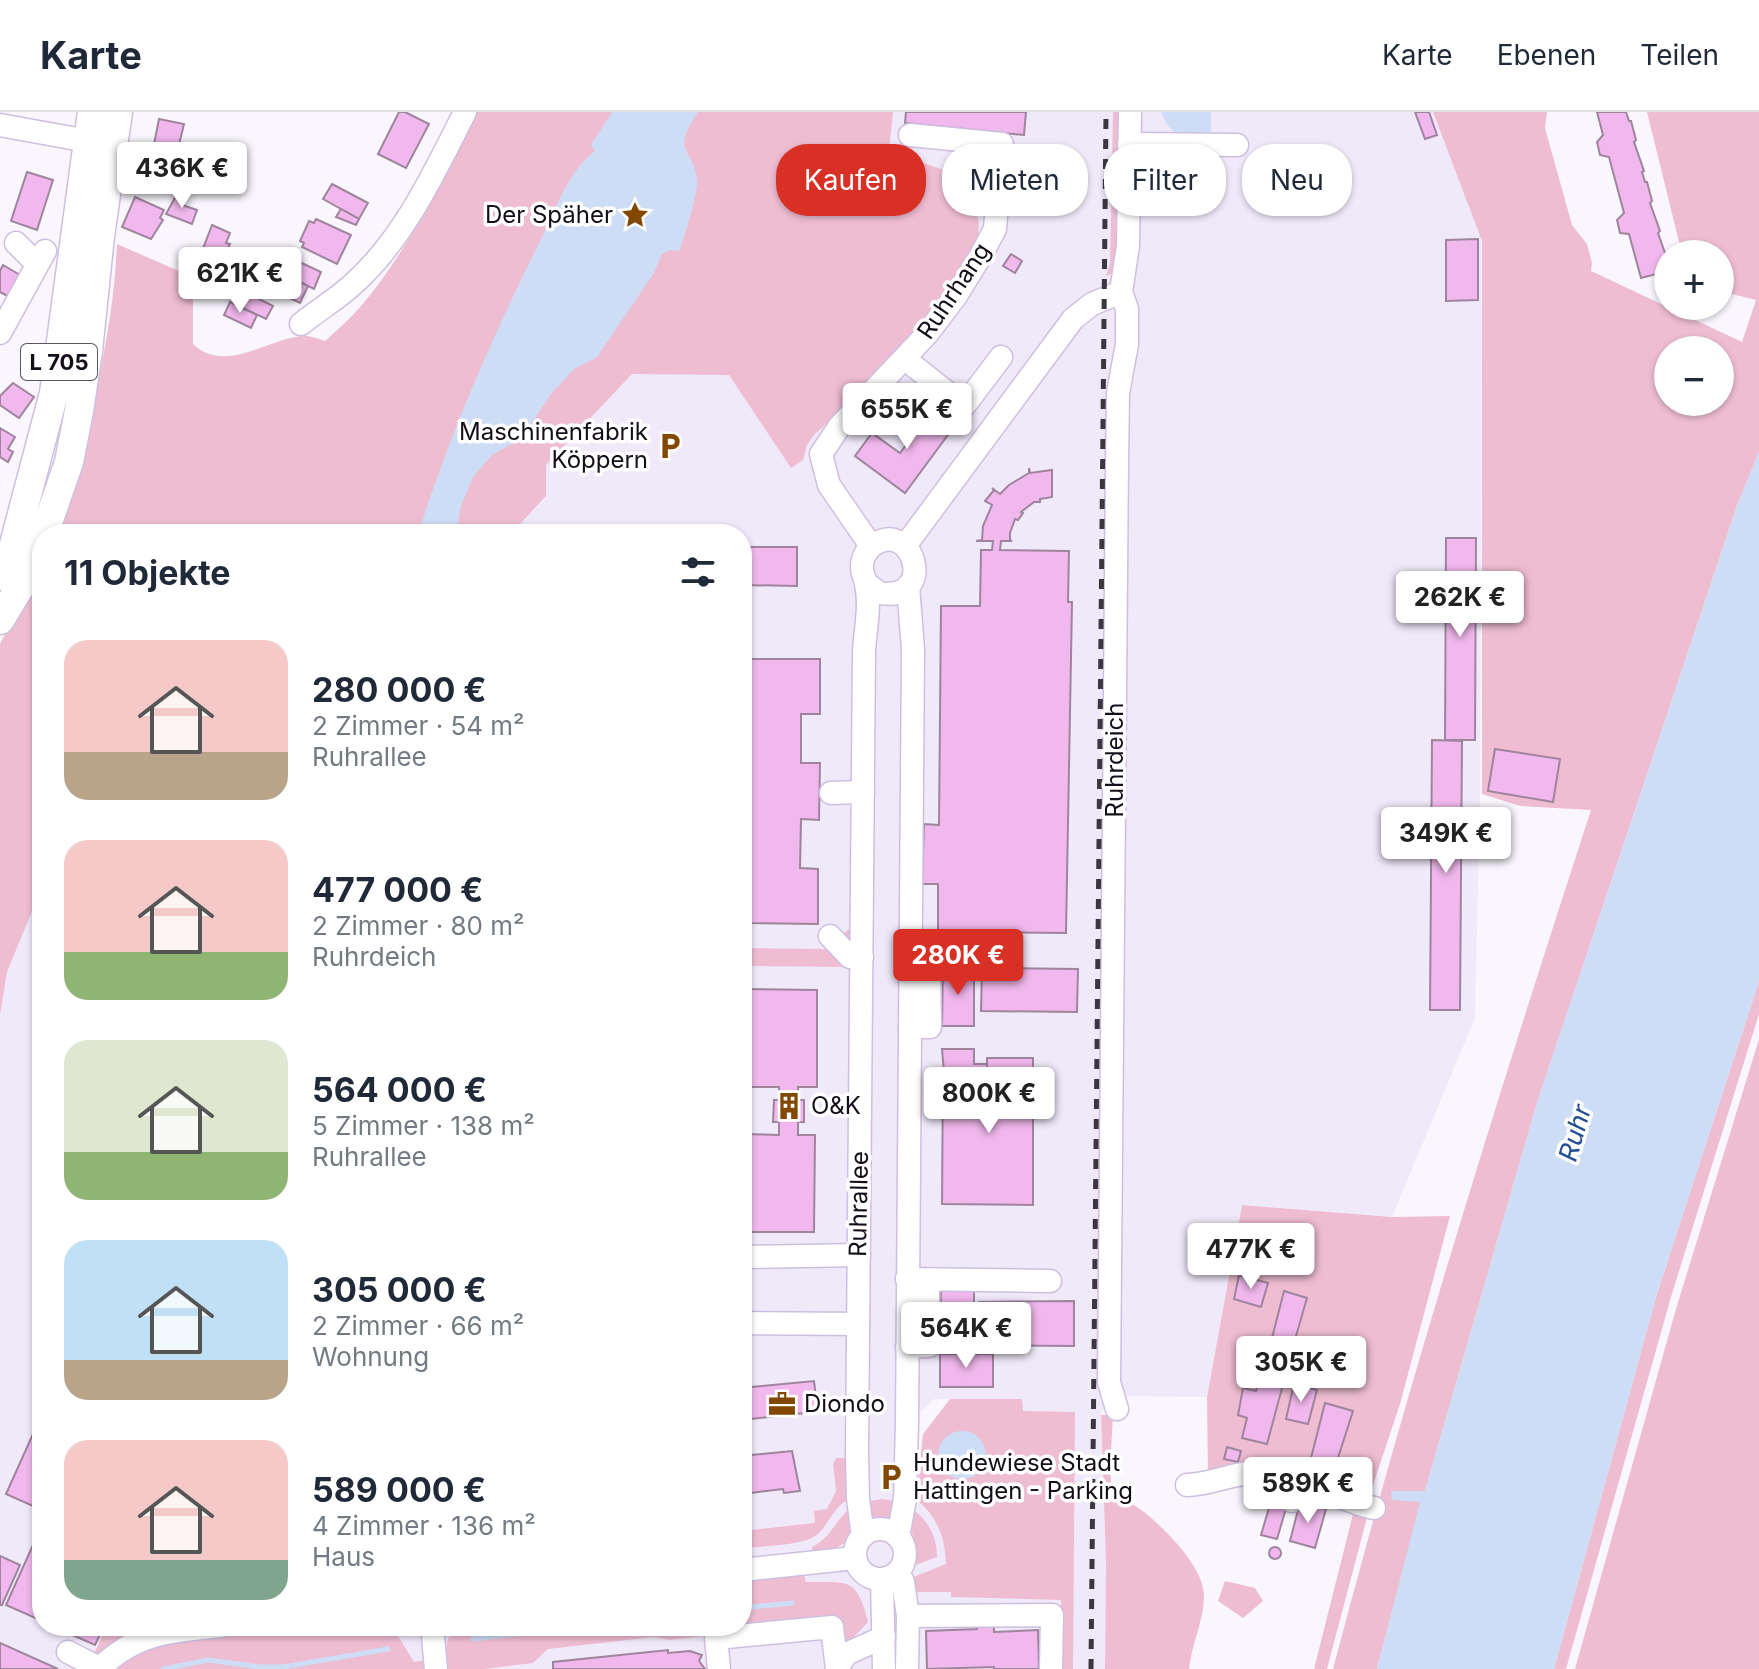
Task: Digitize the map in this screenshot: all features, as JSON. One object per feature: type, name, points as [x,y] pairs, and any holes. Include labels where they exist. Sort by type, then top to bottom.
[{"type":"main road","name":"L 705","points":[[47,524],[69,462],[88,351],[100,236],[101,143],[92,112]]},
{"type":"main road","name":"L 705","points":[[0,576],[13,548],[54,393],[101,143],[118,112]]},
{"type":"main road","points":[[0,620],[32,567]]},
{"type":"street","points":[[301,324],[351,287],[394,238],[414,209],[465,112]]},
{"type":"street","name":"Ruhrdeich","points":[[1129,144],[1130,112]]},
{"type":"street","points":[[0,125],[101,143]]},
{"type":"street","name":"Ruhrhang","points":[[910,135],[1002,144]]},
{"type":"street","points":[[1226,145],[1237,145]]},
{"type":"street","name":"Ruhrhang","points":[[871,546],[829,485],[821,454],[839,427],[905,359],[956,296],[995,229],[996,216]]},
{"type":"street","name":"Ruhrdeich","points":[[1117,1409],[1109,1382],[1118,393],[1126,357],[1127,309],[1121,292],[1128,246],[1128,216]]},
{"type":"street","points":[[0,333],[41,258],[16,243]]},
{"type":"street","points":[[871,546],[891,541],[905,546],[1073,319],[1092,304],[1121,292]]},
{"type":"street","points":[[905,359],[964,406],[1001,357]]},
{"type":"street","name":"Ruhrallee","points":[[859,1547],[858,1324],[866,583],[862,575],[862,562],[871,546]]},
{"type":"street","name":"Ruhrallee","points":[[884,1669],[890,1576],[903,1565],[906,1555],[898,1537],[905,1499],[907,1347],[913,649],[908,586],[916,566],[905,546]]},
{"type":"street","points":[[866,583],[873,590],[888,595],[899,593],[908,586]]},
{"type":"street","points":[[831,793],[863,792]]},
{"type":"street","points":[[830,936],[850,957],[862,957]]},
{"type":"street","points":[[752,1257],[859,1255]]},
{"type":"street","points":[[907,1279],[1050,1281]]},
{"type":"street","points":[[752,1323],[858,1324]]},
{"type":"street","points":[[1187,1485],[1205,1485],[1257,1472],[1296,1478],[1332,1495],[1374,1508]]},
{"type":"street","points":[[1288,1477],[1292,1501]]},
{"type":"street","points":[[752,1568],[859,1547],[869,1532],[883,1529],[898,1537]]},
{"type":"street","points":[[859,1547],[865,1574],[890,1576],[903,1582],[908,1616],[907,1669]]},
{"type":"street","points":[[908,1616],[1052,1615],[1051,1669]]},
{"type":"street","points":[[752,1635],[832,1627],[837,1669]]},
{"type":"street","points":[[68,1652],[99,1669],[126,1636]]},
{"type":"street","points":[[432,1636],[436,1669]]},
{"type":"street","points":[[719,1669],[716,1638],[737,1636]]},
{"type":"street","points":[[837,1669],[846,1654],[884,1637]]},
{"type":"shaded area","points":[[473,112],[893,112],[890,144],[776,144],[776,216],[926,216],[926,164],[942,169],[942,216],[977,216],[978,237],[933,312],[813,436],[803,460],[791,468],[729,375],[632,374],[546,465],[546,496],[520,524],[55,524],[96,391],[110,317],[117,244],[181,272],[193,289],[193,344],[205,352],[232,356],[301,336],[325,341],[377,286],[409,239],[438,187]]},
{"type":"shaded area","points":[[760,112],[1433,112],[1482,240],[1480,794],[1475,1018],[1392,1217],[1242,1205],[1207,1397],[1123,1396],[1101,1412],[1106,1563],[1105,1669],[416,1669],[379,1636],[752,1636],[752,966],[850,967],[850,929],[824,949],[752,948],[752,524],[520,524],[546,497],[546,465],[631,374]],"holes":[[[934,1399],[1022,1400],[1022,1411],[946,1553],[936,1521],[916,1500],[917,1415]]]},
{"type":"shaded area","points":[[1113,112],[1122,112],[1121,144],[1112,144]]},
{"type":"shaded area","points":[[1433,112],[1547,112],[1545,128],[1572,225],[1587,244],[1591,271],[1654,301],[1654,320],[1695,320],[1729,336],[1654,336],[1654,416],[1734,416],[1734,338],[1742,342],[1756,300],[1734,294],[1734,240],[1679,240],[1647,112],[1759,112],[1759,452],[1737,506],[1537,1103],[1425,1491],[1392,1491],[1421,1502],[1377,1669],[1333,1669],[1392,1453],[1456,1238],[1591,810],[1520,806],[1482,794],[1482,241]]},
{"type":"shaded area","points":[[1111,216],[1118,216],[1117,257],[1112,274],[1106,276],[1110,264]]},
{"type":"shaded area","points":[[32,581],[32,911],[7,972],[0,1015],[0,644]]},
{"type":"shaded area","points":[[32,911],[32,1636],[102,1636],[87,1669],[0,1669],[0,1015],[7,972]]},
{"type":"shaded area","points":[[850,928],[850,967],[752,966],[752,948],[830,947]]},
{"type":"shaded area","points":[[1759,981],[1759,1014],[1671,1297],[1566,1669],[1554,1669],[1656,1297]]},
{"type":"shaded area","points":[[1759,1039],[1759,1669],[1575,1669],[1676,1309]]},
{"type":"shaded area","points":[[1242,1205],[1392,1217],[1450,1216],[1400,1404],[1368,1500],[1338,1492],[1208,1477],[1207,1397]]},
{"type":"shaded area","points":[[950,1399],[1022,1399],[1023,1411],[1075,1412],[1073,1669],[1061,1669],[1061,1600],[951,1597],[951,1592],[914,1592],[911,1578],[946,1564],[939,1528],[930,1513],[916,1500],[923,1434]]},
{"type":"shaded area","points":[[1101,1415],[1113,1415],[1112,1493],[1140,1509],[1162,1528],[1198,1573],[1204,1596],[1189,1669],[1105,1669],[1106,1563]]},
{"type":"shaded area","points":[[836,1458],[848,1458],[853,1497],[837,1509],[818,1534],[793,1543],[752,1547],[752,1530],[815,1523],[814,1511],[827,1509],[836,1491],[833,1464]]},
{"type":"shaded area","points":[[882,1499],[899,1502],[896,1525],[882,1521],[867,1524],[864,1502]]},
{"type":"shaded area","points":[[854,1505],[852,1528],[846,1541],[812,1555],[812,1547]]},
{"type":"shaded area","points":[[909,1506],[930,1528],[937,1549],[937,1557],[913,1566],[915,1556]]},
{"type":"shaded area","points":[[1355,1506],[1369,1510],[1327,1669],[1314,1669]]},
{"type":"shaded area","points":[[803,1571],[806,1582],[848,1585],[859,1596],[868,1622],[842,1645],[801,1625],[752,1631],[752,1577]]},
{"type":"shaded area","points":[[1225,1581],[1255,1588],[1263,1601],[1243,1618],[1218,1601]]},
{"type":"shaded area","points":[[102,1636],[398,1636],[414,1662],[444,1657],[450,1636],[704,1636],[669,1640],[654,1637],[548,1649],[533,1663],[484,1669],[87,1669]]},
{"type":"water","points":[[612,112],[698,112],[685,136],[684,144],[695,171],[697,188],[680,251],[671,250],[662,254],[654,273],[597,357],[574,369],[551,394],[522,438],[492,455],[473,477],[461,506],[458,524],[421,524],[459,419],[508,307],[565,189],[578,168],[595,151],[591,145]]},
{"type":"water","points":[[1161,112],[1211,112],[1211,131],[1194,136],[1180,135],[1169,127]]},
{"type":"water","name":"Ruhr","points":[[1759,452],[1759,981],[1656,1297],[1554,1669],[1377,1669],[1420,1502],[1392,1500],[1391,1491],[1425,1491],[1537,1103],[1737,506]]},
{"type":"water","points":[[962,1431],[979,1438],[986,1455],[979,1472],[962,1479],[945,1472],[938,1455],[945,1438]]},
{"type":"building","points":[[399,112],[429,124],[406,168],[378,154]]},
{"type":"building","points":[[906,112],[1026,112],[1024,135],[905,123]]},
{"type":"building","points":[[1415,112],[1429,112],[1437,135],[1425,139]]},
{"type":"building","points":[[1597,112],[1626,112],[1660,231],[1660,240],[1654,240],[1654,275],[1641,278],[1629,234],[1620,233],[1617,220],[1624,213],[1609,157],[1600,155],[1597,142],[1603,135]]},
{"type":"building","points":[[159,119],[184,124],[178,149],[154,144]]},
{"type":"building","points":[[151,154],[182,164],[176,184],[167,181],[164,190],[141,183]]},
{"type":"building","points":[[27,172],[53,180],[37,230],[11,221]]},
{"type":"building","points":[[332,184],[368,203],[359,219],[323,199]]},
{"type":"building","points":[[177,194],[185,197],[182,205],[197,210],[192,224],[166,214]]},
{"type":"building","points":[[135,197],[164,210],[160,218],[163,220],[151,239],[122,227]]},
{"type":"building","points":[[341,209],[359,219],[356,225],[336,217]]},
{"type":"building","points":[[316,219],[351,235],[337,264],[302,247],[304,243],[300,241],[309,221],[314,223]]},
{"type":"building","points":[[212,225],[230,233],[226,252],[232,255],[224,277],[213,273],[216,267],[199,259]]},
{"type":"building","points":[[1478,239],[1478,300],[1446,301],[1446,240]]},
{"type":"building","points":[[1011,254],[1022,261],[1015,273],[1003,266]]},
{"type":"building","points":[[291,258],[321,272],[314,289],[283,274]]},
{"type":"building","points":[[3,265],[27,279],[15,300],[0,292]]},
{"type":"building","points":[[277,271],[308,286],[300,303],[269,288]]},
{"type":"building","points":[[247,286],[261,292],[258,298],[244,292]]},
{"type":"building","points":[[245,292],[273,306],[266,319],[239,306]]},
{"type":"building","points":[[230,302],[257,315],[251,328],[224,315]]},
{"type":"building","points":[[13,383],[34,397],[19,418],[0,405],[0,396]]},
{"type":"building","points":[[934,407],[956,424],[905,493],[855,456],[872,433],[900,453]]},
{"type":"building","points":[[0,428],[15,437],[8,449],[13,452],[8,462],[0,457]]},
{"type":"building","points":[[1029,468],[1030,473],[1052,470],[1052,497],[1040,499],[1040,502],[1034,502],[1021,512],[1010,533],[1012,541],[1001,541],[1000,550],[1069,551],[1068,602],[1072,602],[1066,933],[938,932],[938,884],[922,884],[924,824],[939,825],[941,606],[980,606],[981,550],[992,550],[993,541],[976,541],[982,540],[983,526],[992,505],[985,501],[994,490],[992,488],[1000,494],[1029,473]]},
{"type":"building","points":[[1446,538],[1476,538],[1475,740],[1445,740]]},
{"type":"building","points":[[752,547],[797,547],[797,586],[752,585]]},
{"type":"building","points":[[752,659],[820,659],[820,714],[801,714],[801,763],[820,763],[819,820],[801,819],[800,868],[818,869],[818,924],[752,923]]},
{"type":"building","points":[[1432,740],[1462,741],[1460,1010],[1430,1010]]},
{"type":"building","points":[[1495,749],[1560,759],[1553,802],[1488,791]]},
{"type":"building","points":[[943,967],[974,967],[974,1026],[942,1026]]},
{"type":"building","points":[[982,968],[1078,969],[1077,1012],[981,1011]]},
{"type":"building","name":"O&K","points":[[752,989],[817,990],[817,1087],[798,1087],[798,1100],[804,1100],[804,1122],[798,1122],[798,1135],[815,1135],[814,1232],[752,1232],[752,1134],[779,1135],[779,1122],[773,1122],[774,1100],[779,1100],[779,1087],[752,1087]]},
{"type":"building","points":[[942,1049],[974,1049],[974,1064],[987,1064],[987,1073],[944,1072]]},
{"type":"building","points":[[987,1058],[1033,1058],[1033,1205],[942,1204],[943,1073],[987,1073]]},
{"type":"building","points":[[1239,1275],[1268,1283],[1261,1307],[1234,1299]]},
{"type":"building","points":[[941,1285],[974,1285],[974,1347],[940,1346]]},
{"type":"building","points":[[1284,1291],[1307,1298],[1294,1343],[1272,1338]]},
{"type":"building","points":[[1074,1301],[1074,1346],[980,1345],[979,1302]]},
{"type":"building","points":[[940,1354],[993,1354],[993,1387],[940,1387]]},
{"type":"building","points":[[1262,1369],[1285,1377],[1267,1444],[1242,1438],[1247,1418],[1238,1415],[1243,1388],[1256,1391]]},
{"type":"building","name":"Diondo","points":[[814,1381],[816,1397],[821,1396],[823,1411],[752,1419],[752,1387]]},
{"type":"building","points":[[1294,1384],[1317,1390],[1308,1424],[1286,1419]]},
{"type":"building","points":[[1325,1403],[1353,1411],[1336,1464],[1311,1458]]},
{"type":"building","points":[[32,1436],[32,1506],[6,1494]]},
{"type":"building","points":[[1227,1447],[1241,1451],[1238,1462],[1224,1459]]},
{"type":"building","points":[[792,1451],[800,1491],[784,1493],[783,1489],[752,1493],[752,1455]]},
{"type":"building","points":[[1271,1501],[1287,1505],[1277,1539],[1261,1535]]},
{"type":"building","points":[[1300,1502],[1326,1509],[1315,1548],[1290,1541]]},
{"type":"building","points":[[32,1547],[32,1617],[6,1605]]},
{"type":"building","points":[[1270,1548],[1280,1548],[1280,1558],[1270,1558]]},
{"type":"building","points":[[0,1556],[20,1565],[2,1605],[0,1605]]},
{"type":"building","points":[[977,1620],[994,1620],[994,1632],[1038,1630],[1039,1669],[927,1669],[926,1631],[977,1629]]},
{"type":"building","points":[[75,1636],[99,1636],[95,1645]]},
{"type":"building","points":[[0,1643],[58,1669],[0,1669]]},
{"type":"building","points":[[668,1650],[668,1653],[690,1651],[702,1655],[699,1661],[705,1669],[553,1669],[553,1662]]},
{"type":"waterway","points":[[752,1607],[792,1603]]},
{"type":"waterway","points":[[473,1639],[499,1636]]},
{"type":"waterway","points":[[163,1669],[208,1660],[283,1667],[388,1649]]},
{"type":"railway","points":[[1091,1669],[1106,112]]},
{"type":"place","name":"Der Späher","points":[[635,215]]},
{"type":"place","name":"Maschinenfabrik Köppern","points":[[670,446]]},
{"type":"place","name":"O&K","points":[[789,1106]]},
{"type":"place","name":"Diondo","points":[[782,1404]]},
{"type":"place","name":"Hundewiese Stadt Hattingen - Parking","points":[[891,1477]]}]
